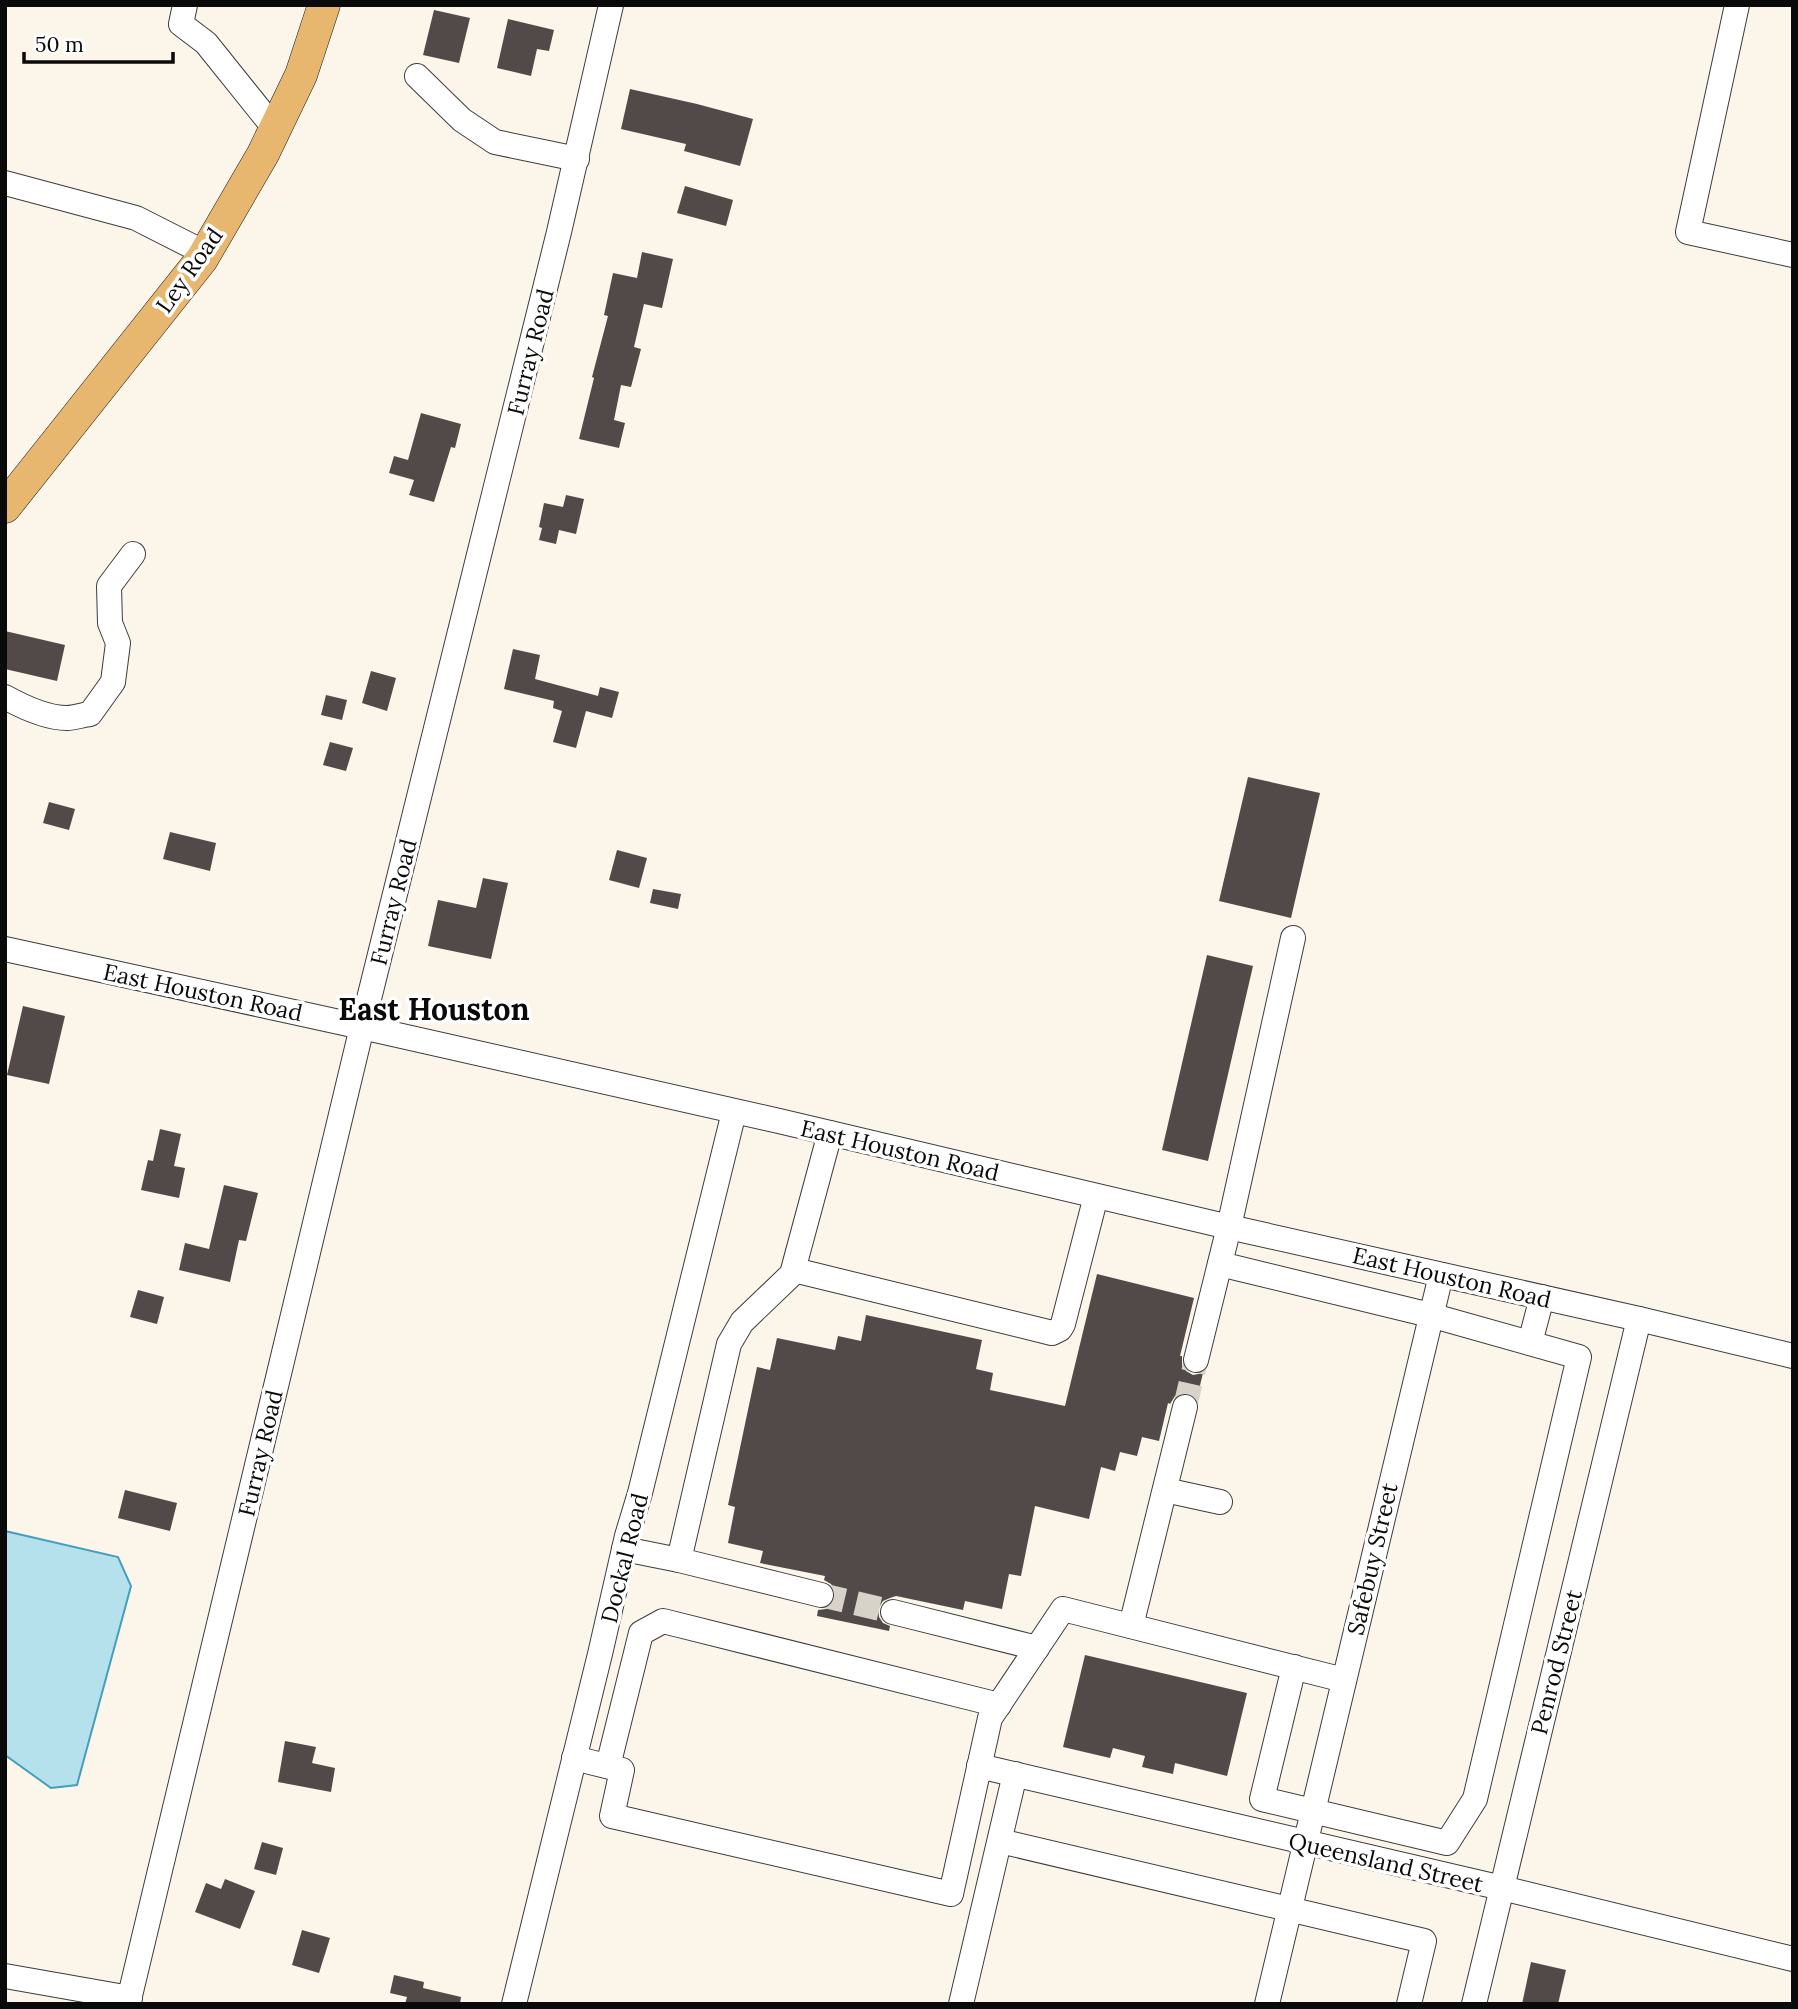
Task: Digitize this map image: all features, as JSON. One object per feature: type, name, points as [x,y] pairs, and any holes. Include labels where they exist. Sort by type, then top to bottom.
[{"type":"main road","name":"Ley Road","points":[[5,507],[205,253],[275,129],[300,75],[324,5]]},
{"type":"street","points":[[185,5],[181,23],[206,43],[275,129]]},
{"type":"street","name":"Furray Road","points":[[129,2001],[362,1027],[577,159],[611,5]]},
{"type":"street","points":[[1737,5],[1688,232],[1793,255]]},
{"type":"street","points":[[417,76],[462,120],[495,142],[577,159]]},
{"type":"street","points":[[5,183],[136,218],[205,253]]},
{"type":"street","points":[[5,697],[50,715],[67,718],[90,714],[113,682],[118,643],[110,623],[108,586],[132,554]]},
{"type":"street","points":[[1196,1360],[1229,1227],[1293,938]]},
{"type":"street","name":"East Houston Road","points":[[5,949],[830,1133],[1793,1356]]},
{"type":"street","name":"Dockal Road","points":[[514,2004],[734,1112]]},
{"type":"street","points":[[679,1560],[729,1343],[742,1322],[792,1275],[830,1133]]},
{"type":"street","points":[[794,1270],[1052,1333],[1063,1324],[1096,1196]]},
{"type":"street","points":[[1327,1290],[1336,1251]]},
{"type":"street","points":[[1220,1264],[1430,1315],[1579,1357],[1475,1799],[1447,1843],[1262,1799],[1294,1667]]},
{"type":"street","name":"Safebuy Street","points":[[1267,2004],[1441,1275]]},
{"type":"street","points":[[1531,1343],[1542,1297]]},
{"type":"street","name":"Penrod Street","points":[[1474,2004],[1639,1319]]},
{"type":"street","points":[[1131,1626],[1185,1407]]},
{"type":"street","points":[[1165,1490],[1220,1502]]},
{"type":"street","points":[[625,1549],[821,1595]]},
{"type":"street","points":[[574,1758],[622,1770],[612,1816],[951,1894],[990,1718],[1063,1609],[1344,1680]]},
{"type":"street","points":[[893,1612],[1037,1648]]},
{"type":"street","points":[[608,1766],[641,1633],[663,1621],[999,1705]]},
{"type":"street","points":[[599,1660],[632,1669]]},
{"type":"street","name":"Queensland Street","points":[[979,1766],[1793,1959]]},
{"type":"street","points":[[961,2004],[1015,1774]]},
{"type":"street","points":[[1000,1841],[1424,1941],[1409,2004]]},
{"type":"street","points":[[5,1976],[129,2001]]},
{"type":"water","points":[[5,1531],[118,1557],[131,1586],[77,1785],[51,1788],[5,1755]]},
{"type":"building","points":[[434,10],[470,18],[459,63],[423,55]]},
{"type":"building","points":[[508,19],[554,30],[549,51],[537,49],[531,76],[497,68]]},
{"type":"building","points":[[630,89],[753,119],[740,166],[684,151],[686,144],[621,129]]},
{"type":"building","points":[[685,186],[733,200],[726,226],[677,213]]},
{"type":"building","points":[[642,252],[673,259],[662,308],[644,304],[634,347],[641,349],[631,387],[621,385],[614,420],[625,423],[619,448],[579,439],[608,316],[604,315],[613,273],[637,278]]},
{"type":"building","points":[[421,413],[461,424],[455,448],[451,447],[434,502],[409,495],[414,480],[389,473],[394,456],[408,460]]},
{"type":"building","points":[[566,495],[584,499],[576,534],[559,530],[556,544],[539,540],[544,503],[563,507]]},
{"type":"building","points":[[5,631],[65,645],[57,681],[5,669]]},
{"type":"building","points":[[513,649],[540,655],[535,679],[598,696],[600,687],[619,692],[612,718],[586,711],[576,748],[553,742],[562,711],[553,708],[554,701],[504,689]]},
{"type":"building","points":[[371,671],[396,678],[387,711],[362,703]]},
{"type":"building","points":[[326,695],[347,700],[342,720],[321,715]]},
{"type":"building","points":[[330,742],[353,748],[346,771],[323,765]]},
{"type":"building","points":[[1248,777],[1320,793],[1291,918],[1219,901]]},
{"type":"building","points":[[49,802],[75,809],[69,830],[43,823]]},
{"type":"building","points":[[170,832],[216,843],[210,871],[163,859]]},
{"type":"building","points":[[617,850],[647,858],[639,888],[609,880]]},
{"type":"building","points":[[483,878],[508,883],[491,959],[428,946],[438,900],[476,908]]},
{"type":"building","points":[[653,889],[681,894],[678,909],[650,903]]},
{"type":"building","points":[[1207,955],[1253,966],[1208,1161],[1162,1150]]},
{"type":"building","points":[[23,1006],[65,1016],[49,1084],[7,1075]]},
{"type":"building","points":[[160,1129],[181,1134],[174,1166],[185,1168],[179,1198],[141,1190],[148,1160],[153,1161]]},
{"type":"building","points":[[224,1185],[258,1193],[246,1241],[239,1240],[230,1282],[179,1270],[185,1243],[209,1249]]},
{"type":"building","points":[[1097,1274],[1194,1298],[1180,1356],[1186,1371],[1193,1375],[1203,1373],[1197,1398],[1188,1392],[1175,1396],[1170,1404],[1168,1403],[1159,1441],[1142,1437],[1137,1456],[1120,1452],[1115,1471],[1101,1467],[1089,1519],[1035,1506],[1021,1576],[1009,1574],[1002,1609],[965,1601],[963,1610],[896,1596],[883,1601],[878,1609],[883,1623],[890,1626],[889,1631],[817,1616],[818,1610],[831,1606],[836,1598],[831,1584],[824,1580],[825,1576],[760,1563],[763,1551],[728,1543],[735,1507],[728,1505],[757,1367],[770,1370],[777,1338],[835,1350],[838,1336],[861,1341],[866,1315],[982,1340],[976,1369],[993,1373],[990,1390],[1065,1406]]},
{"type":"building","points":[[138,1290],[164,1297],[157,1324],[130,1317]]},
{"type":"building","points":[[125,1490],[177,1503],[170,1531],[118,1518]]},
{"type":"building","points":[[1085,1655],[1247,1693],[1227,1776],[1175,1763],[1173,1774],[1142,1767],[1145,1756],[1113,1748],[1110,1758],[1063,1747]]},
{"type":"building","points":[[285,1741],[316,1747],[312,1763],[335,1768],[331,1792],[278,1782]]},
{"type":"building","points":[[262,1842],[283,1848],[276,1875],[254,1869]]},
{"type":"building","points":[[225,1879],[255,1891],[240,1929],[195,1912],[206,1883],[221,1889]]},
{"type":"building","points":[[302,1930],[330,1938],[319,1973],[292,1965]]},
{"type":"building","points":[[1531,1962],[1566,1970],[1558,2004],[1522,2004]]},
{"type":"building","points":[[394,1975],[424,1982],[423,1988],[461,1997],[460,2004],[405,2004],[407,1997],[390,1993]]},
{"type":"tunnel","points":[[1185,1407],[1196,1360]]},
{"type":"tunnel","points":[[821,1595],[893,1612]]},
{"type":"district","name":"East Houston","points":[[434,1009]]}]
